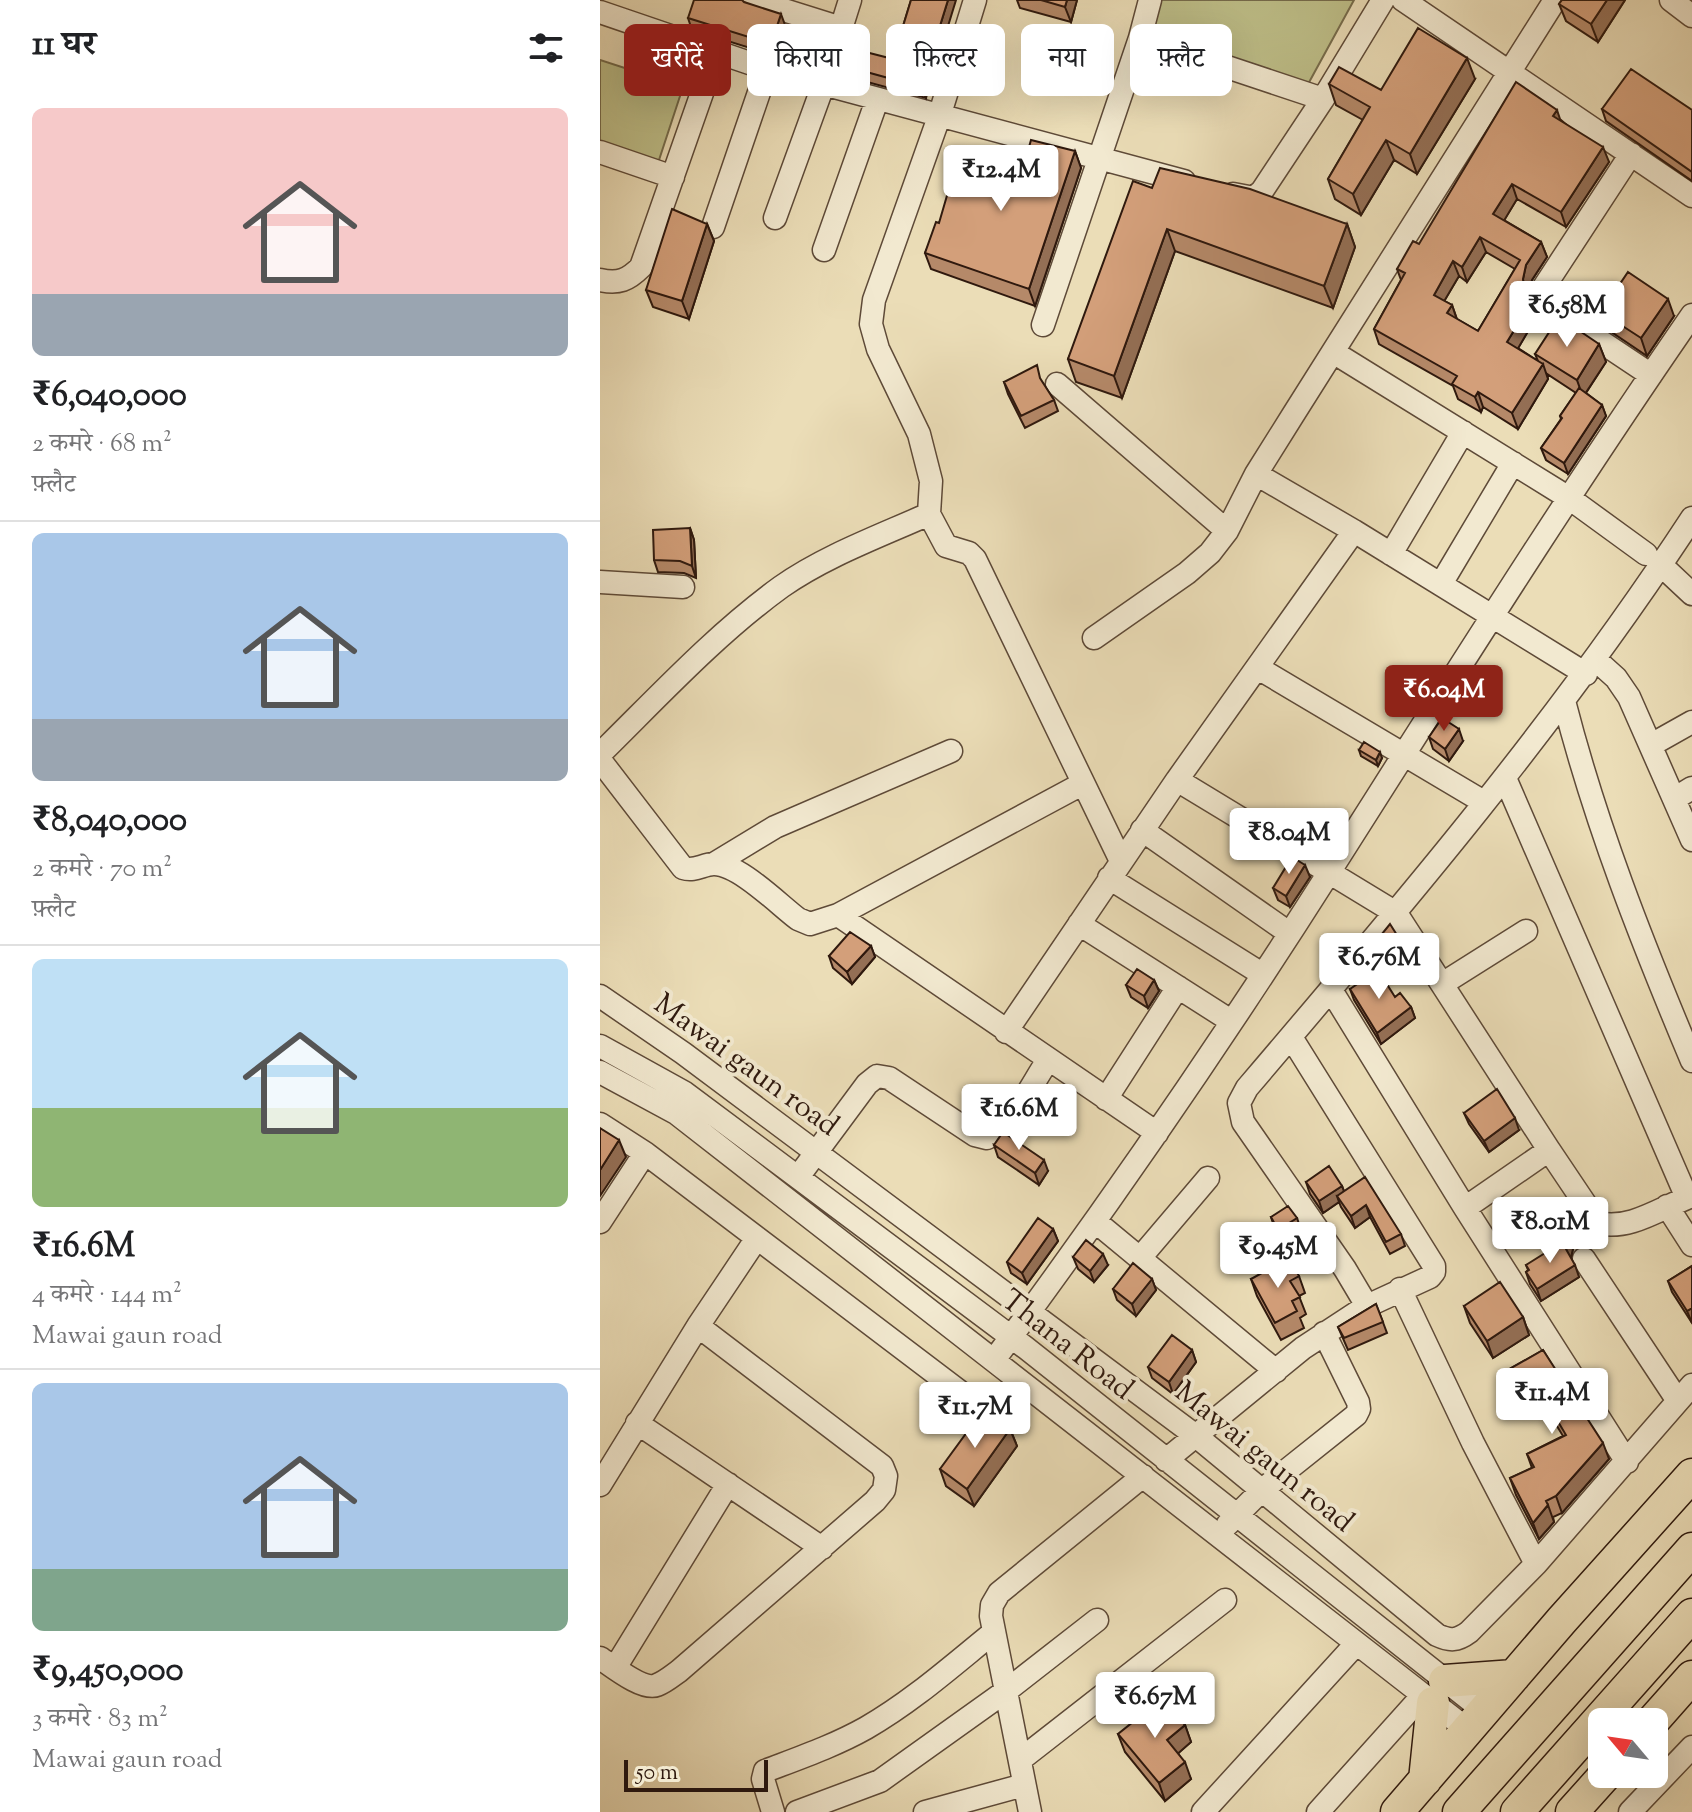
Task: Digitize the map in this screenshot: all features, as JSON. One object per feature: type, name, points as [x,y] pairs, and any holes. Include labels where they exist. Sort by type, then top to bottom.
[{"type":"highway","points":[[1397,1812],[1692,1475]]},
{"type":"highway","points":[[1459,1812],[1692,1549]]},
{"type":"highway","points":[[1517,1812],[1692,1615]]},
{"type":"highway","points":[[1425,1780],[1433,1693],[1514,1676]]},
{"type":"highway","points":[[1664,1708],[1692,1677]]},
{"type":"highway","points":[[1572,1812],[1593,1788]]},
{"type":"street","points":[[752,0],[828,24]]},
{"type":"street","points":[[842,24],[850,0]]},
{"type":"street","points":[[975,0],[939,117],[874,300],[871,324],[878,349],[919,434],[928,461],[931,481],[929,514],[946,546],[969,553],[975,559],[1082,784],[1115,870],[1262,974]]},
{"type":"street","points":[[1144,24],[1150,0]]},
{"type":"street","points":[[865,96],[1254,198],[1262,191],[1323,99],[1383,0]]},
{"type":"street","points":[[1403,0],[1692,196]]},
{"type":"street","points":[[1094,638],[1187,573],[1210,553],[1227,531],[1256,474],[1512,73],[1555,0]]},
{"type":"street","points":[[1671,0],[1692,16]]},
{"type":"street","points":[[600,12],[634,24]]},
{"type":"street","points":[[1043,325],[1130,66]]},
{"type":"street","points":[[1232,69],[1323,99]]},
{"type":"street","points":[[600,280],[614,283],[628,280],[641,267],[701,96]]},
{"type":"street","points":[[713,227],[758,96]]},
{"type":"street","points":[[775,218],[819,96]]},
{"type":"street","points":[[824,250],[877,100]]},
{"type":"street","points":[[600,152],[673,177]]},
{"type":"street","points":[[1631,154],[1544,287],[1542,297],[1546,305],[1651,375]]},
{"type":"street","points":[[994,1360],[1157,1133],[1329,873],[1569,498],[1692,315]]},
{"type":"street","points":[[1333,352],[1569,498],[1654,559],[1692,594]]},
{"type":"street","points":[[1057,384],[1227,531]]},
{"type":"street","points":[[1391,554],[1463,432]]},
{"type":"street","points":[[1441,584],[1513,463]]},
{"type":"street","points":[[1256,474],[1493,615],[1616,678],[1629,697],[1651,745],[1683,793],[1692,840]]},
{"type":"street","points":[[600,754],[732,626],[783,586],[835,557],[929,514]]},
{"type":"street","points":[[1367,1306],[1240,1114],[1239,1103],[1247,1088],[1396,913],[1591,667],[1654,559],[1692,518]]},
{"type":"street","points":[[1006,1032],[1142,830],[1354,531]]},
{"type":"street","points":[[600,582],[683,587]]},
{"type":"street","points":[[1258,668],[1477,798]]},
{"type":"street","points":[[1564,701],[1583,777],[1605,842],[1692,1061]]},
{"type":"street","points":[[1651,745],[1692,722]]},
{"type":"street","points":[[600,760],[678,864],[690,870],[714,864],[775,827],[951,751]]},
{"type":"street","points":[[1505,778],[1682,1200],[1692,1245]]},
{"type":"street","points":[[1177,780],[1396,913],[1589,1214],[1598,1223],[1611,1226],[1630,1222],[1682,1200]]},
{"type":"street","points":[[714,864],[742,875],[798,919],[810,924],[838,915],[1082,784]]},
{"type":"street","points":[[1142,830],[1289,933]]},
{"type":"street","points":[[838,915],[1157,1133]]},
{"type":"street","points":[[1079,924],[1231,1021]]},
{"type":"street","points":[[1442,984],[1526,931]]},
{"type":"street","points":[[1106,1099],[1178,987]]},
{"type":"street","points":[[1331,990],[1627,1462]]},
{"type":"street","name":"Mawai gaun road","points":[[600,996],[683,1053],[1196,1436],[1437,1635],[1448,1640],[1459,1639],[1469,1632],[1536,1564],[1685,1393]]},
{"type":"street","points":[[1166,1460],[1324,1333],[1367,1306],[1430,1277],[1434,1272],[1434,1266],[1291,1037]]},
{"type":"street","name":"Thana Road","points":[[600,1046],[685,1093],[1011,1337],[1235,1515],[1433,1693]]},
{"type":"street","points":[[798,1177],[867,1084],[877,1076],[889,1078],[975,1135],[987,1138],[1007,1121],[1048,1060]]},
{"type":"street","name":"Thana Road","points":[[600,1072],[676,1113],[1356,1644],[1476,1721]]},
{"type":"street","points":[[600,1124],[645,1153],[1001,1423]]},
{"type":"street","points":[[1465,1208],[1549,1150]]},
{"type":"street","points":[[600,1222],[645,1153]]},
{"type":"street","points":[[1140,1258],[1208,1178]]},
{"type":"street","points":[[1096,1222],[1276,1371]]},
{"type":"street","points":[[600,1485],[698,1326],[757,1238]]},
{"type":"street","points":[[1584,1259],[1685,1393]]},
{"type":"street","points":[[1400,1289],[1473,1443],[1536,1564]]},
{"type":"street","points":[[698,1326],[882,1466],[886,1476],[884,1490],[822,1548],[679,1671],[658,1685],[650,1687],[637,1682],[607,1663],[728,1484]]},
{"type":"street","points":[[1219,1536],[1235,1515],[1262,1490],[1356,1415],[1358,1402],[1324,1333]]},
{"type":"street","points":[[637,1423],[822,1548]]},
{"type":"street","points":[[1030,1812],[991,1616],[992,1605],[999,1593],[1143,1476]]},
{"type":"street","points":[[1020,1760],[1225,1600]]},
{"type":"street","points":[[797,1812],[836,1800],[880,1781],[1006,1691],[1097,1620]]},
{"type":"street","points":[[773,1812],[763,1779],[765,1771],[817,1752],[866,1728],[918,1694],[994,1632]]},
{"type":"street","points":[[1203,1812],[1356,1644]]},
{"type":"street","points":[[1318,1812],[1433,1693]]},
{"type":"street","points":[[1630,1812],[1692,1747]]},
{"type":"street","points":[[925,1812],[1024,1785]]},
{"type":"green space","points":[[1158,0],[1354,0],[1307,86],[1232,62],[1232,24],[1150,24]]},
{"type":"green space","points":[[600,60],[624,68],[624,96],[680,96],[658,163],[600,144]]},
{"type":"building","points":[[694,0],[742,0],[781,14],[778,24],[747,24],[747,36],[731,31],[731,24],[707,24],[688,18]]},
{"type":"building","points":[[911,0],[948,0],[941,24],[904,24]]},
{"type":"building","points":[[1041,0],[1067,0],[1065,7]]},
{"type":"building","points":[[1562,0],[1607,0],[1591,24],[1559,4]]},
{"type":"building","points":[[1418,28],[1467,58],[1410,154],[1386,140],[1353,194],[1328,179],[1370,107],[1329,84],[1339,67],[1381,90]]},
{"type":"building","points":[[870,53],[886,57],[886,77],[870,73]]},
{"type":"building","points":[[1631,69],[1692,110],[1692,172],[1602,109]]},
{"type":"building","points":[[1516,82],[1557,110],[1553,116],[1603,147],[1561,212],[1512,184],[1493,214],[1541,242],[1526,265],[1523,279],[1524,288],[1532,301],[1507,342],[1543,364],[1512,413],[1478,392],[1475,397],[1452,384],[1457,376],[1374,329],[1405,273],[1397,269],[1413,241],[1419,244]],"holes":[[[1480,237],[1520,260],[1478,331],[1447,313],[1452,305],[1434,295],[1453,261],[1462,267]]]},
{"type":"building","points":[[1031,140],[1075,151],[1029,289],[925,253],[936,222],[939,223],[960,151],[1022,172]]},
{"type":"building","points":[[1160,168],[1250,189],[1347,224],[1324,286],[1167,229],[1114,376],[1068,359],[1133,181],[1152,188]]},
{"type":"building","points":[[672,209],[707,224],[682,301],[646,290]]},
{"type":"building","points":[[1628,272],[1668,299],[1641,338],[1601,312]]},
{"type":"building","points":[[1559,317],[1599,344],[1577,380],[1535,354]]},
{"type":"building","points":[[1037,365],[1040,378],[1054,400],[1021,416],[1004,382]]},
{"type":"building","points":[[1579,388],[1602,405],[1564,463],[1541,448]]},
{"type":"building","points":[[690,528],[692,566],[680,561],[654,560],[653,530]]},
{"type":"building","points":[[1442,718],[1459,729],[1445,749],[1429,737]]},
{"type":"building","points":[[1364,742],[1380,752],[1376,760],[1359,750]]},
{"type":"building","points":[[1292,857],[1305,865],[1286,896],[1273,888]]},
{"type":"building","points":[[1390,924],[1407,951],[1391,962],[1377,940]]},
{"type":"building","points":[[850,932],[871,946],[847,972],[829,956]]},
{"type":"building","points":[[1137,969],[1154,980],[1144,996],[1126,985]]},
{"type":"building","points":[[1378,970],[1395,997],[1400,993],[1411,1007],[1377,1033],[1350,989]]},
{"type":"building","points":[[1497,1089],[1515,1118],[1484,1141],[1464,1113]]},
{"type":"building","points":[[600,1128],[619,1140],[600,1170]]},
{"type":"building","points":[[1003,1132],[1044,1160],[1035,1173],[994,1145]]},
{"type":"building","points":[[1329,1166],[1342,1186],[1319,1201],[1306,1182]]},
{"type":"building","points":[[1365,1177],[1401,1234],[1386,1242],[1366,1205],[1351,1216],[1337,1196]]},
{"type":"building","points":[[1288,1206],[1297,1218],[1278,1230],[1271,1217]]},
{"type":"building","points":[[1038,1218],[1053,1229],[1022,1273],[1007,1262]]},
{"type":"building","points":[[1569,1238],[1566,1249],[1575,1265],[1537,1289],[1526,1272],[1529,1270],[1526,1265]]},
{"type":"building","points":[[1086,1240],[1103,1254],[1090,1271],[1073,1257]]},
{"type":"building","points":[[1289,1258],[1299,1276],[1290,1281],[1300,1297],[1292,1301],[1297,1311],[1275,1323],[1251,1279]]},
{"type":"building","points":[[1133,1263],[1152,1279],[1132,1304],[1113,1289]]},
{"type":"building","points":[[1692,1266],[1692,1308],[1687,1311],[1668,1281]]},
{"type":"building","points":[[1500,1282],[1523,1317],[1487,1341],[1464,1306]]},
{"type":"building","points":[[1376,1304],[1383,1322],[1344,1338],[1338,1327]]},
{"type":"building","points":[[1172,1335],[1192,1350],[1169,1382],[1148,1367]]},
{"type":"building","points":[[1543,1350],[1603,1443],[1556,1496],[1546,1501],[1548,1505],[1533,1523],[1510,1478],[1534,1467],[1527,1454],[1566,1435],[1534,1381],[1510,1395],[1499,1375]]},
{"type":"building","points":[[981,1413],[997,1419],[1010,1429],[967,1489],[940,1469]]},
{"type":"building","points":[[1163,1698],[1185,1725],[1167,1740],[1185,1762],[1159,1783],[1118,1734]]}]
